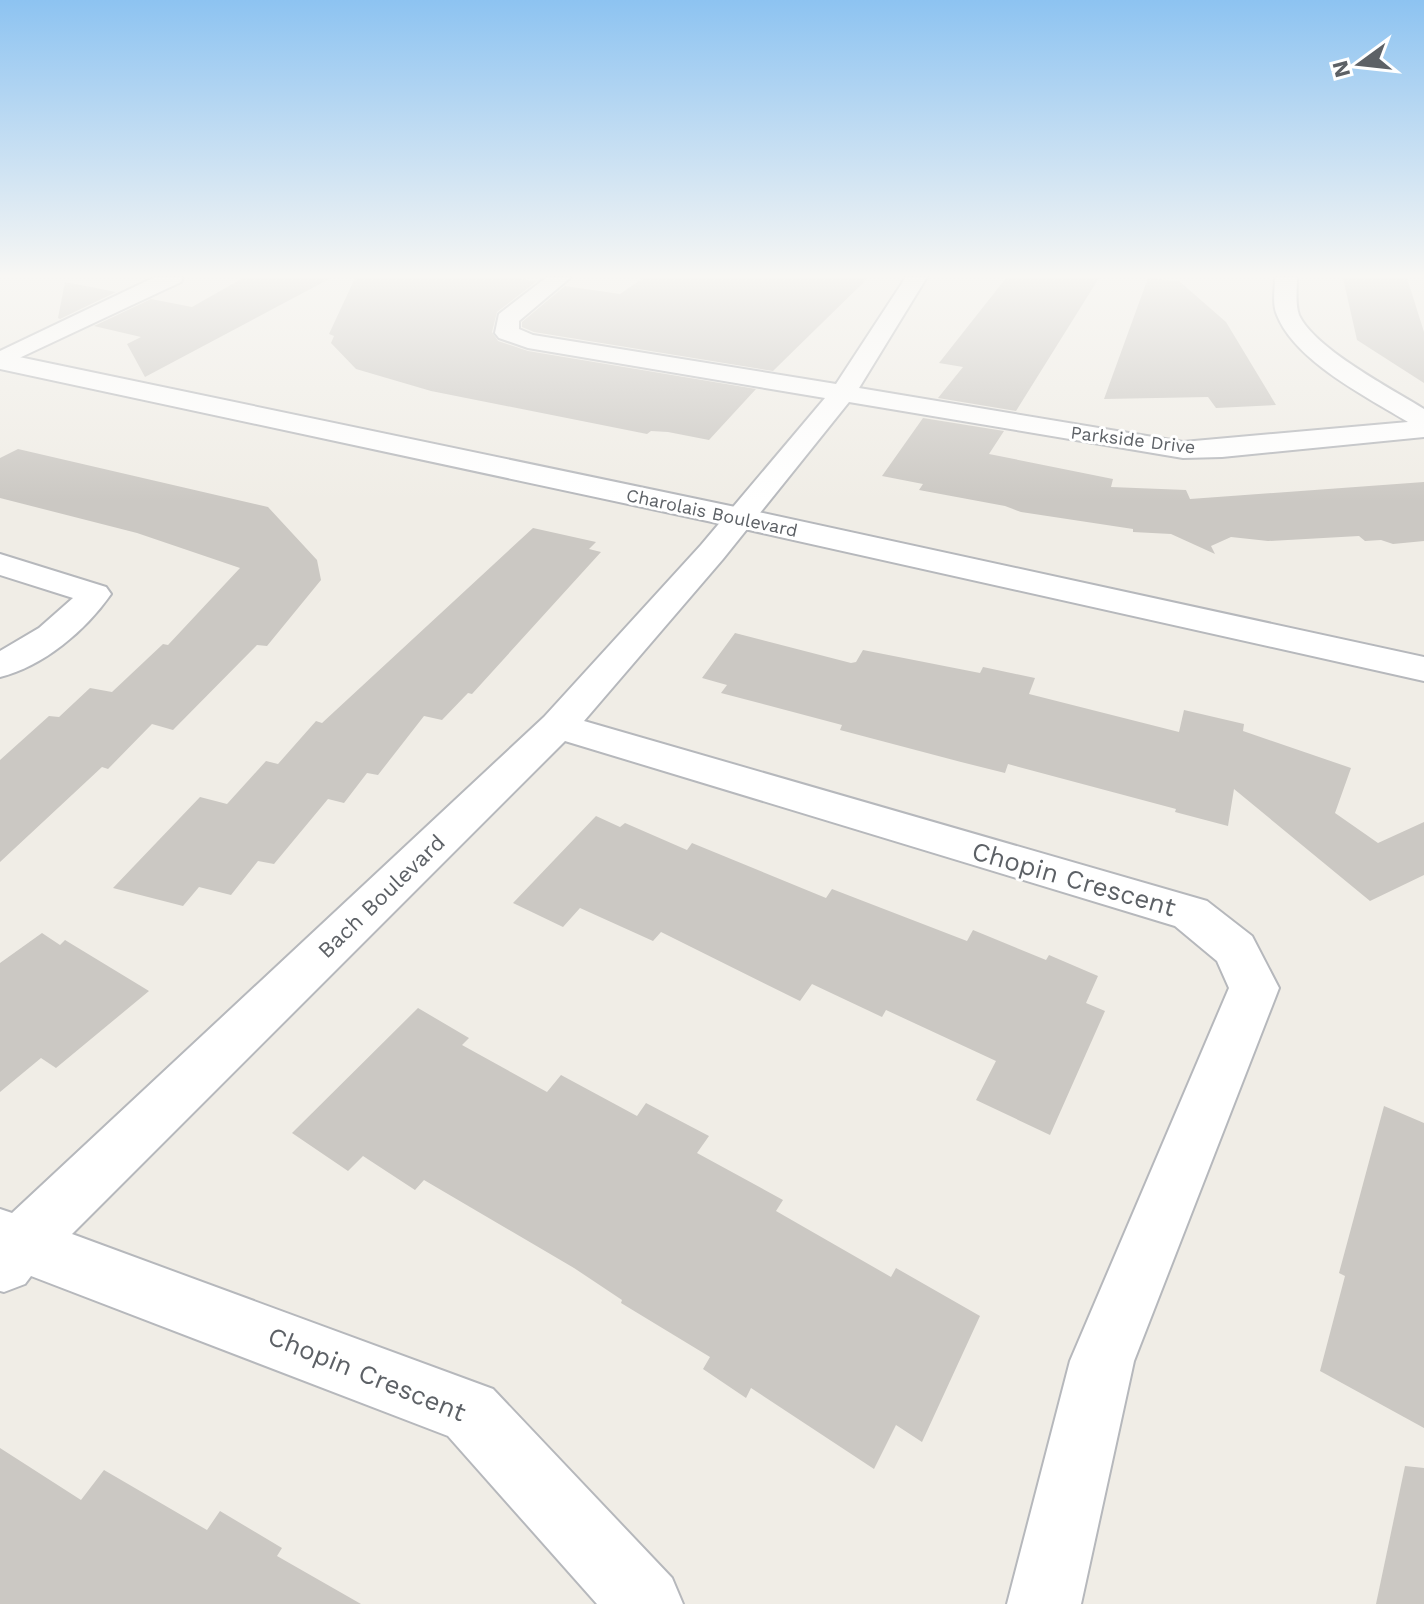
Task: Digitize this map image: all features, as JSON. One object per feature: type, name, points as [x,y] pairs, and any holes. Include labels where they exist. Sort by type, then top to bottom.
[{"type":"street","points":[[0,361],[19,352]]},
{"type":"street","name":"Parkside Drive","points":[[594,352],[1183,450],[1424,429]]},
{"type":"street","name":"Bach Boulevard","points":[[7,1249],[558,726],[740,518],[843,393],[869,352]]},
{"type":"street","points":[[1318,352],[1424,421]]},
{"type":"street","name":"Charolais Boulevard","points":[[0,361],[740,518],[1424,669]]},
{"type":"street","points":[[0,564],[94,594],[87,607],[62,630],[0,666]]},
{"type":"street","name":"Chopin Crescent","points":[[558,726],[1191,913],[1235,949],[1254,988],[1102,1361],[1044,1604]]},
{"type":"street","name":"Chopin Crescent","points":[[7,1249],[470,1412],[646,1604]]},
{"type":"building","points":[[131,352],[192,352],[145,377]]},
{"type":"building","points":[[340,352],[533,352],[756,389],[709,440],[668,432],[651,431],[647,434],[431,391],[356,369]]},
{"type":"building","points":[[656,352],[793,352],[773,371]]},
{"type":"building","points":[[948,352],[1053,352],[1016,411],[938,398],[963,367],[939,363]]},
{"type":"building","points":[[1121,352],[1244,352],[1276,405],[1216,408],[1208,397],[1104,399]]},
{"type":"building","points":[[1375,352],[1424,352],[1424,383]]},
{"type":"building","points":[[923,418],[1004,431],[989,454],[1113,479],[1111,487],[1186,490],[1190,499],[1424,482],[1424,541],[1393,544],[1381,540],[1365,541],[1359,536],[1268,541],[1231,537],[1211,546],[1215,554],[1171,534],[1133,532],[1133,529],[1021,512],[1005,506],[919,490],[923,484],[882,476]]},
{"type":"building","points":[[18,449],[268,507],[317,560],[321,580],[267,646],[257,645],[173,730],[152,724],[108,769],[102,767],[0,862],[0,760],[49,716],[59,717],[90,688],[112,692],[163,644],[168,645],[240,568],[137,533],[0,498],[0,458]]},
{"type":"building","points":[[533,528],[596,542],[589,549],[601,552],[472,694],[468,693],[442,720],[424,716],[378,775],[367,773],[344,803],[328,799],[274,864],[258,861],[231,895],[199,887],[183,906],[113,888],[200,797],[227,804],[266,761],[278,764],[316,721],[322,723]]},
{"type":"building","points":[[735,633],[851,663],[856,662],[863,650],[980,673],[983,667],[1035,678],[1029,694],[1179,732],[1184,710],[1244,724],[1243,731],[1351,768],[1335,813],[1378,843],[1424,822],[1424,875],[1370,901],[1234,789],[1228,826],[1008,764],[1005,773],[961,762],[840,730],[842,725],[721,693],[727,685],[702,678]]},
{"type":"building","points":[[596,816],[620,827],[625,823],[687,850],[692,843],[826,898],[832,889],[967,941],[973,930],[1046,960],[1049,955],[1098,976],[1086,1003],[1105,1011],[1050,1135],[976,1100],[996,1061],[886,1010],[882,1017],[812,984],[800,1001],[661,932],[653,941],[580,908],[563,927],[513,903]]},
{"type":"building","points":[[42,933],[60,945],[65,940],[149,991],[56,1068],[41,1058],[0,1092],[0,963]]},
{"type":"building","points":[[418,1008],[469,1038],[462,1045],[547,1092],[561,1075],[637,1116],[646,1103],[709,1136],[697,1153],[783,1200],[776,1211],[891,1277],[896,1268],[980,1316],[922,1442],[896,1425],[874,1469],[751,1388],[746,1398],[703,1369],[710,1357],[621,1303],[622,1300],[574,1268],[424,1180],[415,1190],[363,1156],[348,1171],[292,1133]]},
{"type":"building","points":[[1384,1106],[1424,1123],[1424,1428],[1320,1371],[1345,1276],[1339,1273]]},
{"type":"building","points":[[0,1448],[81,1500],[104,1470],[207,1530],[220,1511],[282,1548],[277,1556],[361,1604],[0,1604]]},
{"type":"building","points":[[1405,1466],[1424,1468],[1424,1604],[1376,1604]]}]
